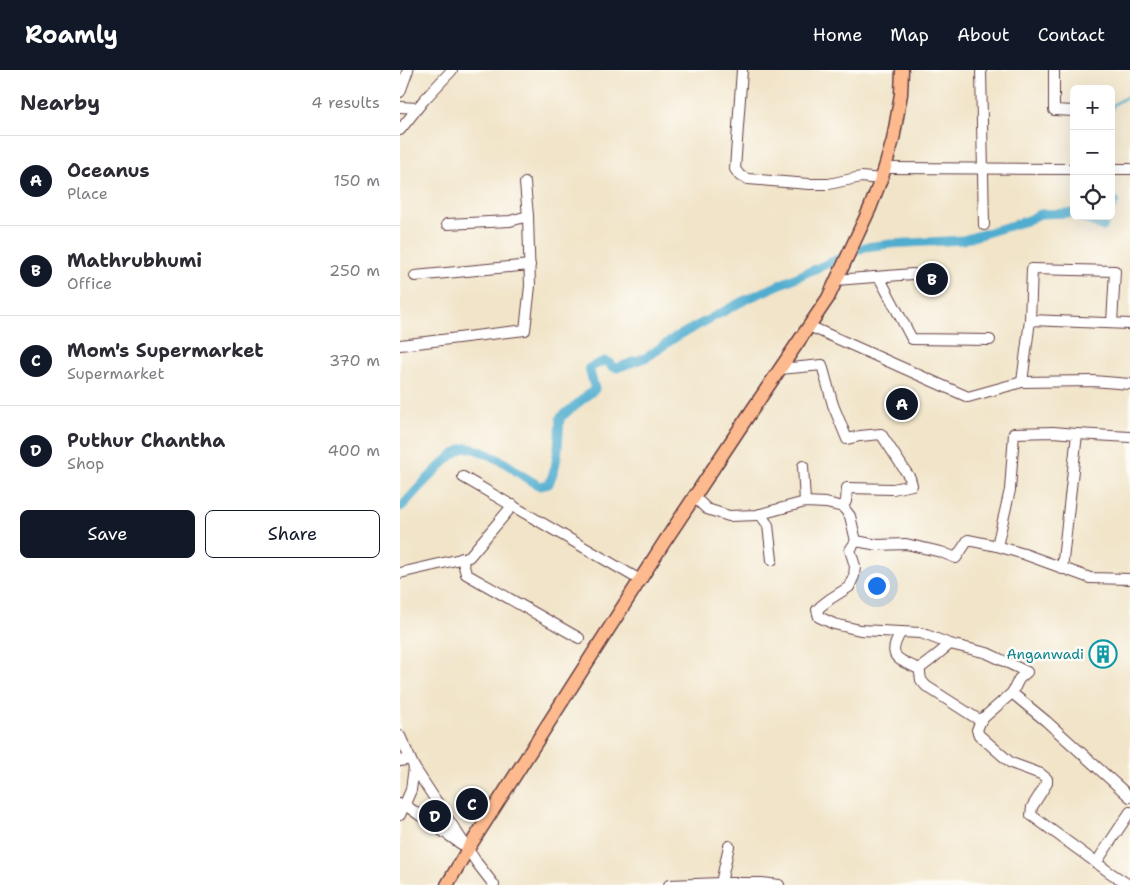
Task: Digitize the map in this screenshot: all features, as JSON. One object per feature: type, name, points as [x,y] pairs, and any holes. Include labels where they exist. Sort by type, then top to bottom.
[{"type":"main road","points":[[447,885],[468,849],[694,496],[828,298],[870,208],[883,174],[893,140],[902,70]]},
{"type":"street","points":[[400,92],[408,70]]},
{"type":"street","points":[[400,130],[417,108],[452,70]]},
{"type":"street","points":[[742,70],[735,169],[740,176],[748,179],[829,184],[883,174],[983,169],[1070,169]]},
{"type":"street","points":[[981,70],[984,224]]},
{"type":"street","points":[[1054,70],[1054,110],[1070,111]]},
{"type":"street","points":[[400,106],[417,108]]},
{"type":"street","points":[[1115,169],[1130,169]]},
{"type":"street","points":[[400,345],[525,330],[530,286],[530,264],[525,184]]},
{"type":"street","points":[[447,224],[510,220],[528,216]]},
{"type":"street","points":[[415,276],[530,264]]},
{"type":"street","points":[[1022,382],[1030,320],[1032,269],[1115,271],[1112,324]]},
{"type":"street","points":[[837,279],[913,274]]},
{"type":"street","points":[[879,277],[912,339],[990,340]]},
{"type":"street","points":[[1030,320],[1130,324]]},
{"type":"street","points":[[808,326],[968,397],[1022,382],[1093,381],[1130,384]]},
{"type":"street","points":[[780,369],[822,365],[833,405],[847,439],[881,434],[910,478],[912,485],[893,489],[847,488],[846,501],[843,507]]},
{"type":"street","points":[[997,546],[1010,490],[1014,433],[1053,432],[1130,437]]},
{"type":"street","points":[[1062,569],[1077,434]]},
{"type":"street","points":[[803,466],[805,502]]},
{"type":"street","points":[[463,476],[640,580]]},
{"type":"street","points":[[694,496],[708,509],[729,516],[760,514],[805,502],[826,503],[843,507],[850,516],[856,541],[850,550],[855,566],[854,576],[849,587],[816,610],[819,617],[834,624],[860,630],[921,633],[950,644],[987,653],[1027,672],[1019,680],[1012,693],[981,720],[977,730],[979,735],[1011,763],[1041,774],[1047,779],[1047,783],[1032,807],[1031,815],[1129,885]]},
{"type":"street","points":[[400,573],[469,557],[512,505]]},
{"type":"street","points":[[760,514],[768,525],[772,560]]},
{"type":"street","points":[[856,541],[878,544],[906,544],[941,552],[956,558],[968,540],[1024,554],[1090,578],[1130,579]]},
{"type":"street","points":[[462,558],[466,574],[579,638]]},
{"type":"street","points":[[902,632],[897,638],[895,655],[898,659],[919,669]]},
{"type":"street","points":[[919,669],[950,644]]},
{"type":"street","points":[[919,669],[921,680],[926,686],[981,720]]},
{"type":"street","points":[[1012,693],[1130,797]]},
{"type":"street","points":[[400,736],[408,763],[411,790],[402,805],[400,815]]},
{"type":"street","points":[[408,763],[494,885]]},
{"type":"street","points":[[402,805],[468,849]]},
{"type":"street","points":[[1096,863],[1130,812]]},
{"type":"street","points":[[721,883],[729,846]]},
{"type":"street","points":[[669,885],[762,883],[778,885]]},
{"type":"waterway","points":[[1115,104],[1130,95]]},
{"type":"waterway","points":[[400,507],[442,464],[465,448],[480,451],[499,460],[540,486],[549,484],[555,468],[560,418],[595,389],[589,368],[604,361],[617,368],[647,357],[676,337],[745,300],[865,247],[963,240],[1026,221],[1040,214],[1070,213]]},
{"type":"waterway","points":[[1088,220],[1103,227],[1106,220]]},
{"type":"place","name":"Mathrubhumi","points":[[932,279]]},
{"type":"place","name":"Oceanus","points":[[902,404]]},
{"type":"place","name":"Anganwadi","points":[[1103,654]]},
{"type":"place","name":"Mom's Supermarket","points":[[472,804]]},
{"type":"place","name":"Puthur Chantha","points":[[435,816]]}]
